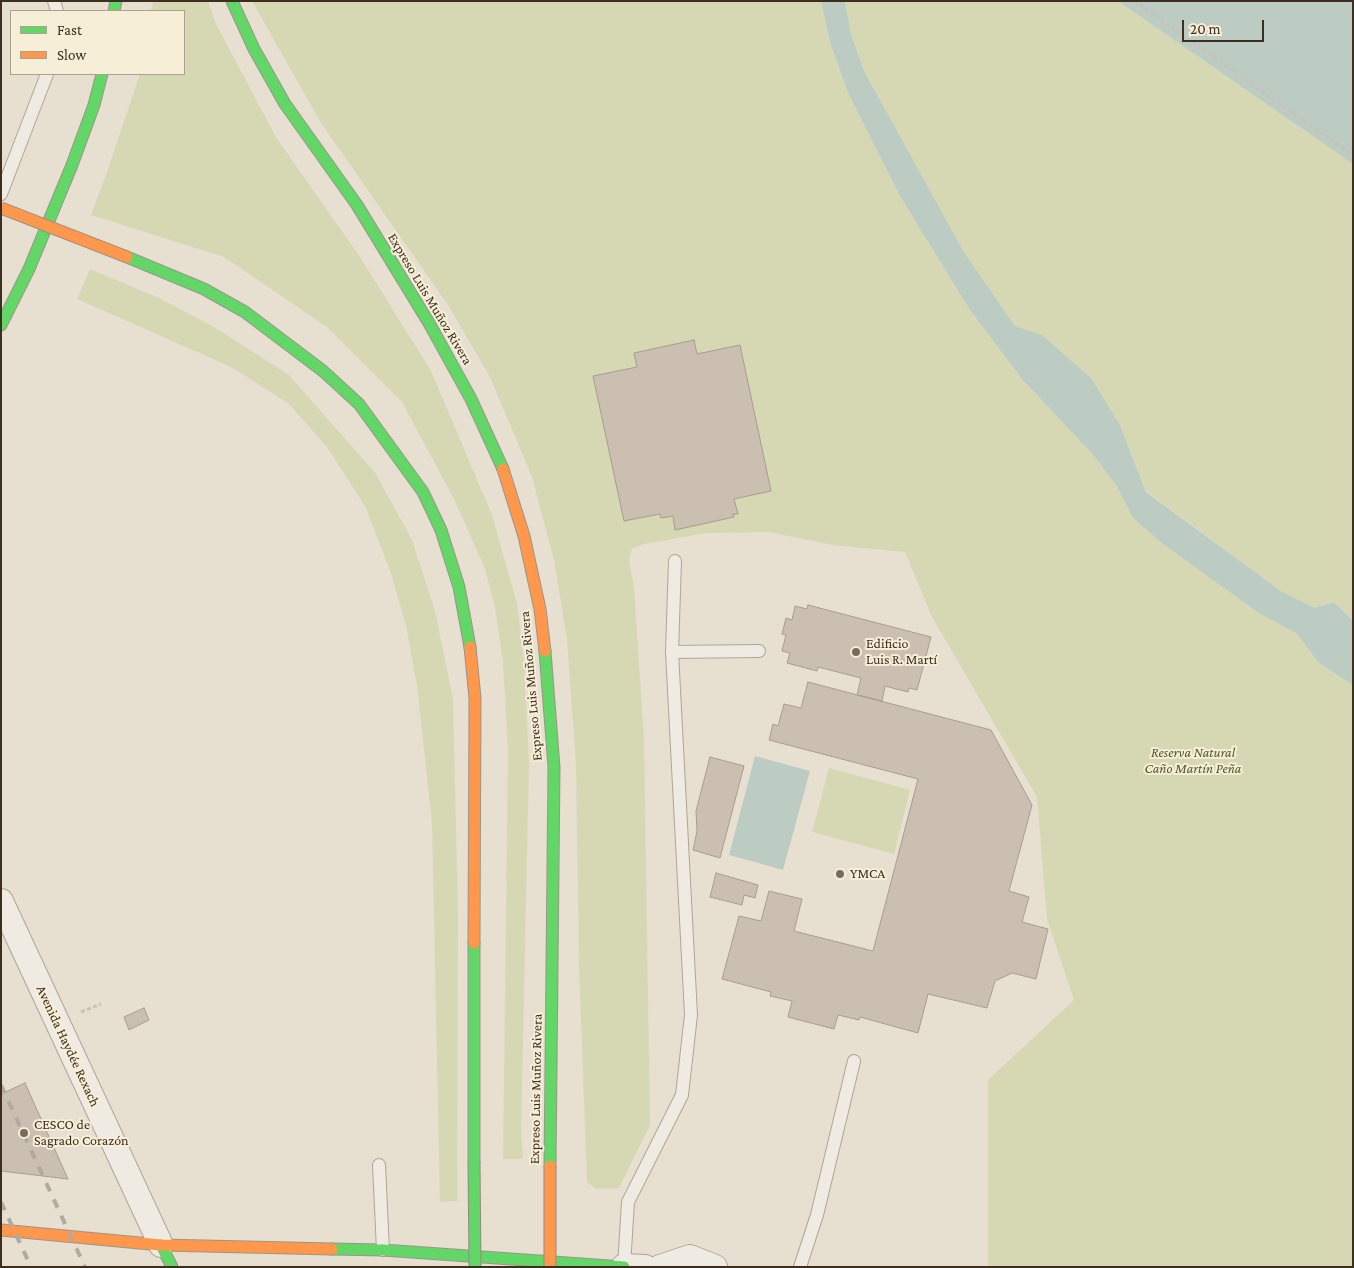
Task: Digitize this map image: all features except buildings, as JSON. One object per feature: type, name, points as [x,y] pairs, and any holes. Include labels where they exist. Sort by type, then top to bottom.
[{"type":"main road","name":"Expreso Luis Muñoz Rivera","points":[[232,1],[254,49],[285,104],[356,205],[429,323],[471,399],[504,471],[524,536],[540,609],[549,685],[554,767],[550,1267]]},
{"type":"main road","points":[[1,325],[29,269],[72,165],[94,105],[102,75]]},
{"type":"main road","points":[[1,208],[204,289],[245,312],[323,372],[359,404],[422,492],[441,530],[459,587],[469,638],[475,698],[475,1267]]},
{"type":"main road","points":[[1,1230],[161,1245],[383,1250],[631,1266]]},
{"type":"main road","points":[[161,1245],[172,1267]]},
{"type":"street","name":"Avenida Haydée Rexach","points":[[1,901],[161,1245]]},
{"type":"street","points":[[660,1267],[690,1257],[715,1267]]},
{"type":"lane","points":[[1,194],[47,75]]},
{"type":"lane","points":[[631,1266],[628,1202],[682,1095],[691,1015],[672,652],[675,561]]},
{"type":"lane","points":[[672,652],[759,651]]},
{"type":"lane","points":[[800,1267],[817,1215],[854,1061]]},
{"type":"lane","points":[[380,1165],[383,1250]]},
{"type":"path","points":[[1134,1],[1353,155]]},
{"type":"green space","points":[[153,1],[208,1],[216,24],[277,139],[358,254],[431,371],[492,515],[517,604],[524,660],[529,763],[521,1132],[523,1159],[503,1159],[508,751],[503,661],[495,607],[485,569],[455,501],[402,402],[327,327],[224,257],[91,215],[140,75],[185,75],[185,10],[151,10]]},
{"type":"green space","name":"Reserva Natural Caño Martín Peña","points":[[252,1],[821,1],[830,42],[848,93],[901,198],[970,310],[1022,379],[1094,456],[1116,485],[1133,518],[1159,541],[1257,612],[1298,635],[1319,663],[1353,685],[1353,1267],[988,1267],[988,1080],[1074,1000],[1047,919],[1037,797],[932,617],[905,552],[832,545],[769,532],[706,533],[644,544],[632,549],[629,560],[634,588],[644,739],[650,1125],[619,1188],[596,1189],[587,1182],[579,963],[576,765],[567,640],[554,560],[532,477],[490,377],[448,305],[321,123]]},
{"type":"green space","points":[[845,1],[1118,1],[1353,164],[1353,621],[1334,602],[1315,608],[1281,591],[1146,491],[1120,425],[1092,379],[1042,336],[1015,326],[964,252],[864,71],[851,34]]},
{"type":"green space","points":[[90,269],[159,298],[214,327],[289,375],[376,474],[412,540],[435,611],[453,699],[458,915],[457,1201],[440,1202],[432,823],[417,685],[406,626],[391,573],[365,506],[327,447],[288,403],[231,367],[77,299]]},
{"type":"green space","points":[[829,768],[910,790],[894,854],[812,832]]},
{"type":"shaded area","points":[[821,1],[845,1],[851,34],[864,71],[964,252],[1015,326],[1042,335],[1092,379],[1120,425],[1146,492],[1281,591],[1315,608],[1334,602],[1353,621],[1353,685],[1319,663],[1297,634],[1257,612],[1159,541],[1133,518],[1116,485],[1094,456],[1022,379],[970,310],[901,198],[848,93],[830,42]]},
{"type":"shaded area","points":[[1118,1],[1353,1],[1353,164]]},
{"type":"shaded area","points":[[755,756],[810,771],[783,870],[729,855]]},
{"type":"railway","points":[[1,1085],[85,1267]]},
{"type":"railway","points":[[1,1202],[31,1267]]},
{"type":"traffic: fast","points":[[114,10],[116,1]]},
{"type":"traffic: fast","points":[[232,1],[254,49],[285,104],[357,205],[429,323],[471,399],[503,469]]},
{"type":"traffic: fast","points":[[1,325],[29,269],[72,165],[94,105],[102,75]]},
{"type":"traffic: fast","points":[[127,257],[204,289],[245,312],[323,371],[359,404],[423,492],[441,530],[459,587],[470,647]]},
{"type":"traffic: fast","points":[[545,651],[554,767],[550,1166]]},
{"type":"traffic: fast","points":[[474,943],[474,1161]]},
{"type":"traffic: fast","points":[[474,1161],[475,1267]]},
{"type":"traffic: fast","points":[[161,1245],[172,1267]]},
{"type":"traffic: fast","points":[[332,1249],[383,1250],[624,1267]]},
{"type":"traffic: slow","points":[[1,208],[127,257]]},
{"type":"traffic: slow","points":[[503,469],[524,536],[540,609],[545,651]]},
{"type":"traffic: slow","points":[[470,647],[475,698],[474,943]]},
{"type":"traffic: slow","points":[[550,1166],[550,1267]]},
{"type":"traffic: slow","points":[[1,1230],[161,1245],[332,1249]]},
{"type":"place","name":"Edificio Luis R. Martí","points":[[856,652]]},
{"type":"place","name":"YMCA","points":[[840,874]]},
{"type":"place","name":"CESCO de Sagrado Corazón","points":[[24,1133]]}]
